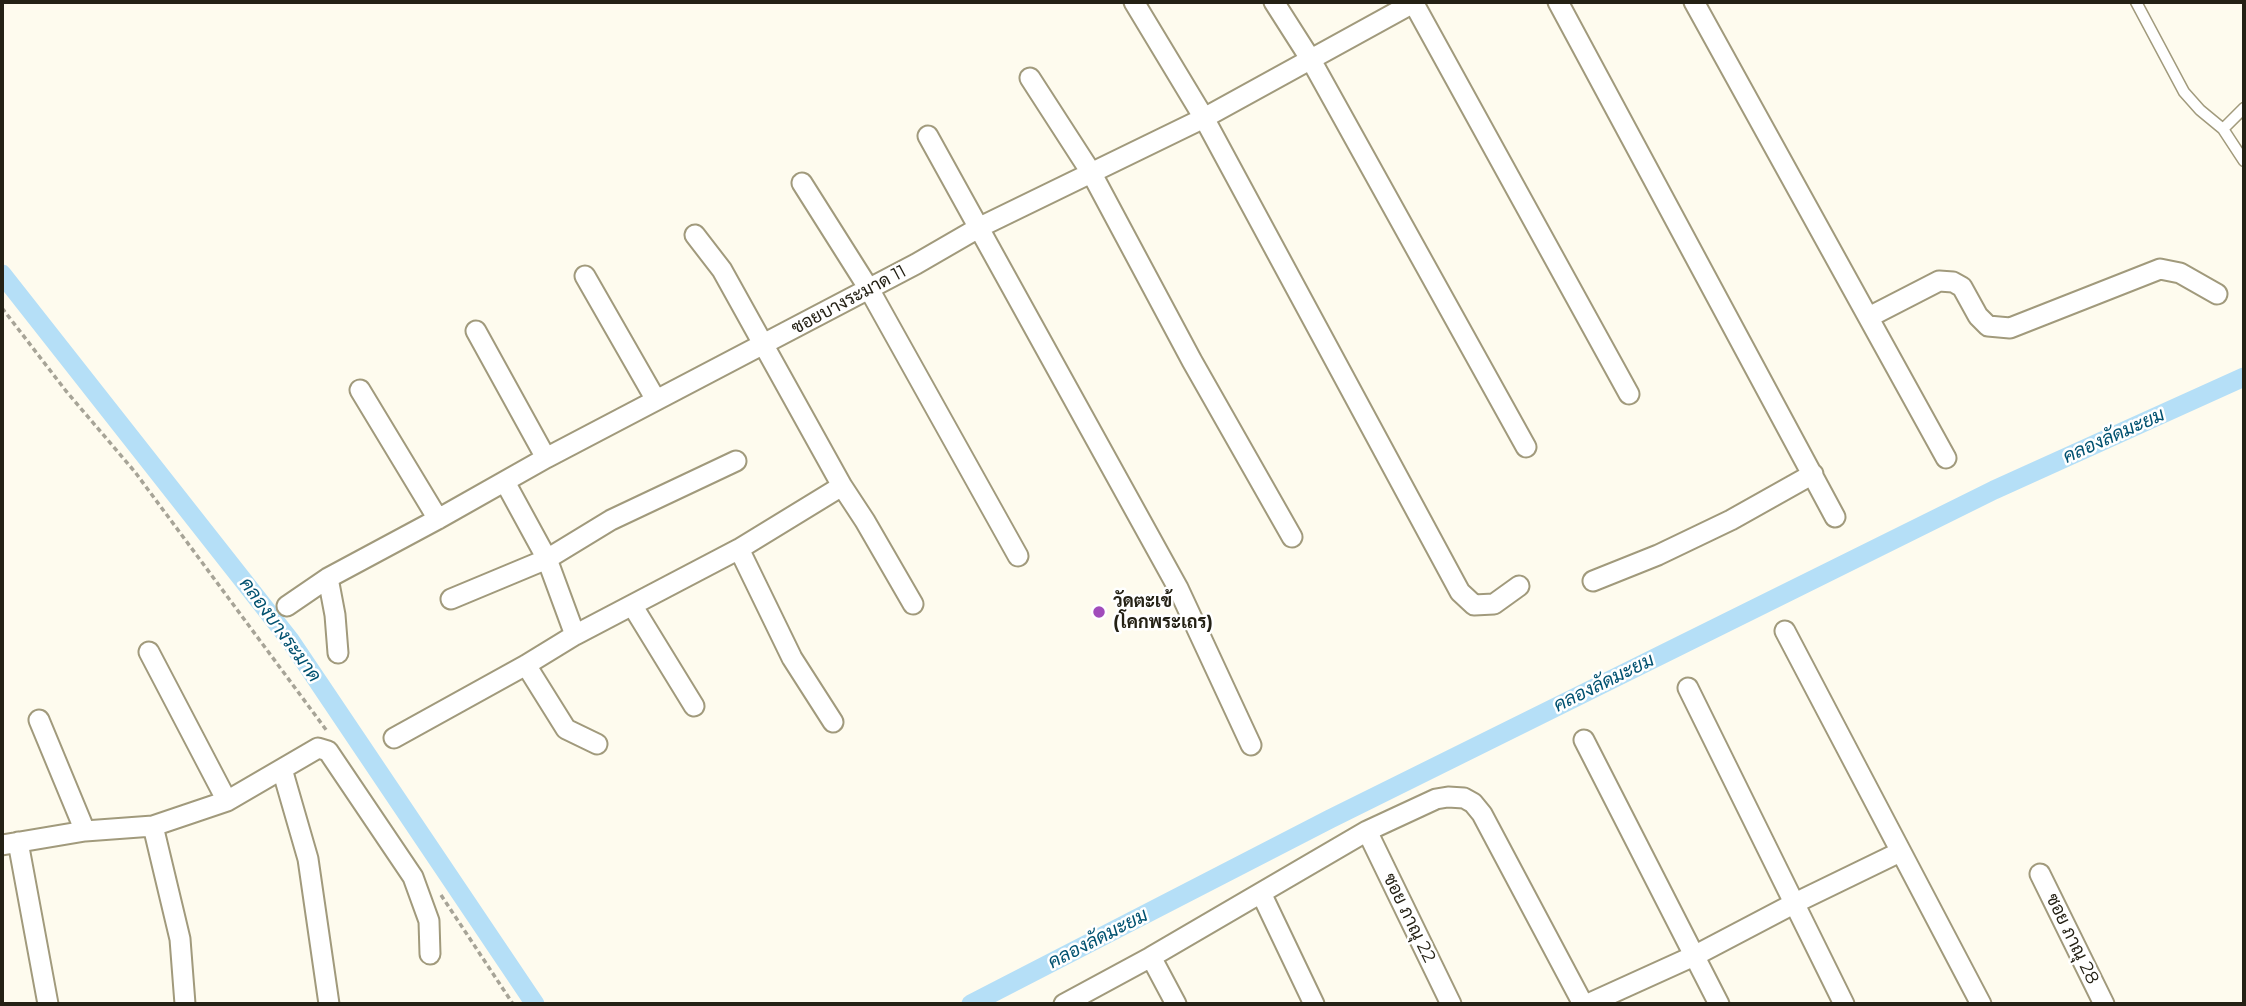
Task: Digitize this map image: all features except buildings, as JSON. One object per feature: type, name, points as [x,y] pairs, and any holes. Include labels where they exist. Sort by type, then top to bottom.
[{"type":"street","points":[[1134,2],[1205,118],[1460,592],[1474,604],[1494,604],[1519,586]]},
{"type":"street","points":[[1274,2],[1311,60],[1527,447]]},
{"type":"street","points":[[1414,2],[1629,394]]},
{"type":"street","name":"ซอยบางระมาด 11","points":[[287,606],[328,578],[546,458],[764,345],[980,228],[1205,118],[1414,2]]},
{"type":"street","points":[[1558,2],[1835,517]]},
{"type":"street","points":[[1694,2],[1946,458]]},
{"type":"street","points":[[1030,78],[1092,174],[1192,361],[1292,537]]},
{"type":"street","points":[[928,136],[1178,588],[1251,745]]},
{"type":"street","points":[[802,183],[869,289],[1018,556]]},
{"type":"street","points":[[695,235],[722,270],[842,486],[914,604]]},
{"type":"street","points":[[1869,317],[1939,281],[1953,282],[1962,287],[1978,316],[1989,326],[2010,328],[2160,269],[2180,273],[2217,294]]},
{"type":"street","points":[[584,276],[656,400]]},
{"type":"street","points":[[476,331],[546,458]]},
{"type":"street","points":[[360,390],[438,519]]},
{"type":"street","points":[[451,599],[547,559],[611,520],[736,461]]},
{"type":"street","points":[[1593,581],[1658,555],[1719,526],[1813,474]]},
{"type":"street","points":[[505,482],[547,559],[575,635]]},
{"type":"street","points":[[394,738],[575,635],[739,549],[842,486]]},
{"type":"street","points":[[739,549],[792,658],[833,722]]},
{"type":"street","points":[[328,578],[338,653]]},
{"type":"street","points":[[632,605],[694,706]]},
{"type":"street","points":[[1786,631],[1981,1004]]},
{"type":"street","points":[[149,652],[227,801]]},
{"type":"street","points":[[526,665],[566,729],[597,744]]},
{"type":"street","points":[[1688,688],[1844,1004]]},
{"type":"street","points":[[39,720],[85,831]]},
{"type":"street","points":[[1584,740],[1719,1004]]},
{"type":"street","points":[[48,1004],[10,844],[85,831],[153,826],[227,801],[318,748],[328,751],[413,877],[429,921],[430,954]]},
{"type":"street","points":[[282,769],[308,859],[329,1004]]},
{"type":"street","points":[[1064,1004],[1151,957],[1367,831],[1436,799],[1448,797],[1464,798],[1473,803],[1482,814],[1583,1004]]},
{"type":"street","points":[[153,826],[180,939],[185,1004]]},
{"type":"street","name":"ซอย ภาณุ 22","points":[[1367,831],[1451,1004]]},
{"type":"street","points":[[1588,1004],[1696,955],[1900,852]]},
{"type":"street","name":"ซอย ภาณุ 28","points":[[2040,874],[2104,1004]]},
{"type":"street","points":[[1261,893],[1314,1004]]},
{"type":"street","points":[[1151,957],[1176,1004]]},
{"type":"lane","points":[[2136,2],[2184,92],[2223,130],[2244,160]]},
{"type":"lane","points":[[2223,130],[2244,108]]},
{"type":"path","points":[[2,308],[66,391],[135,472],[328,732]]},
{"type":"path","points":[[439,892],[513,1004]]},
{"type":"waterway","name":"คลองบางระมาด","points":[[2,274],[290,640],[535,1004]]},
{"type":"waterway","name":"คลองลัดมะยม","points":[[971,1004],[1330,819],[1994,490],[2244,377]]},
{"type":"place","name":"วัดตะเข้ (โคกพระเถร)","points":[[1099,612]]}]
